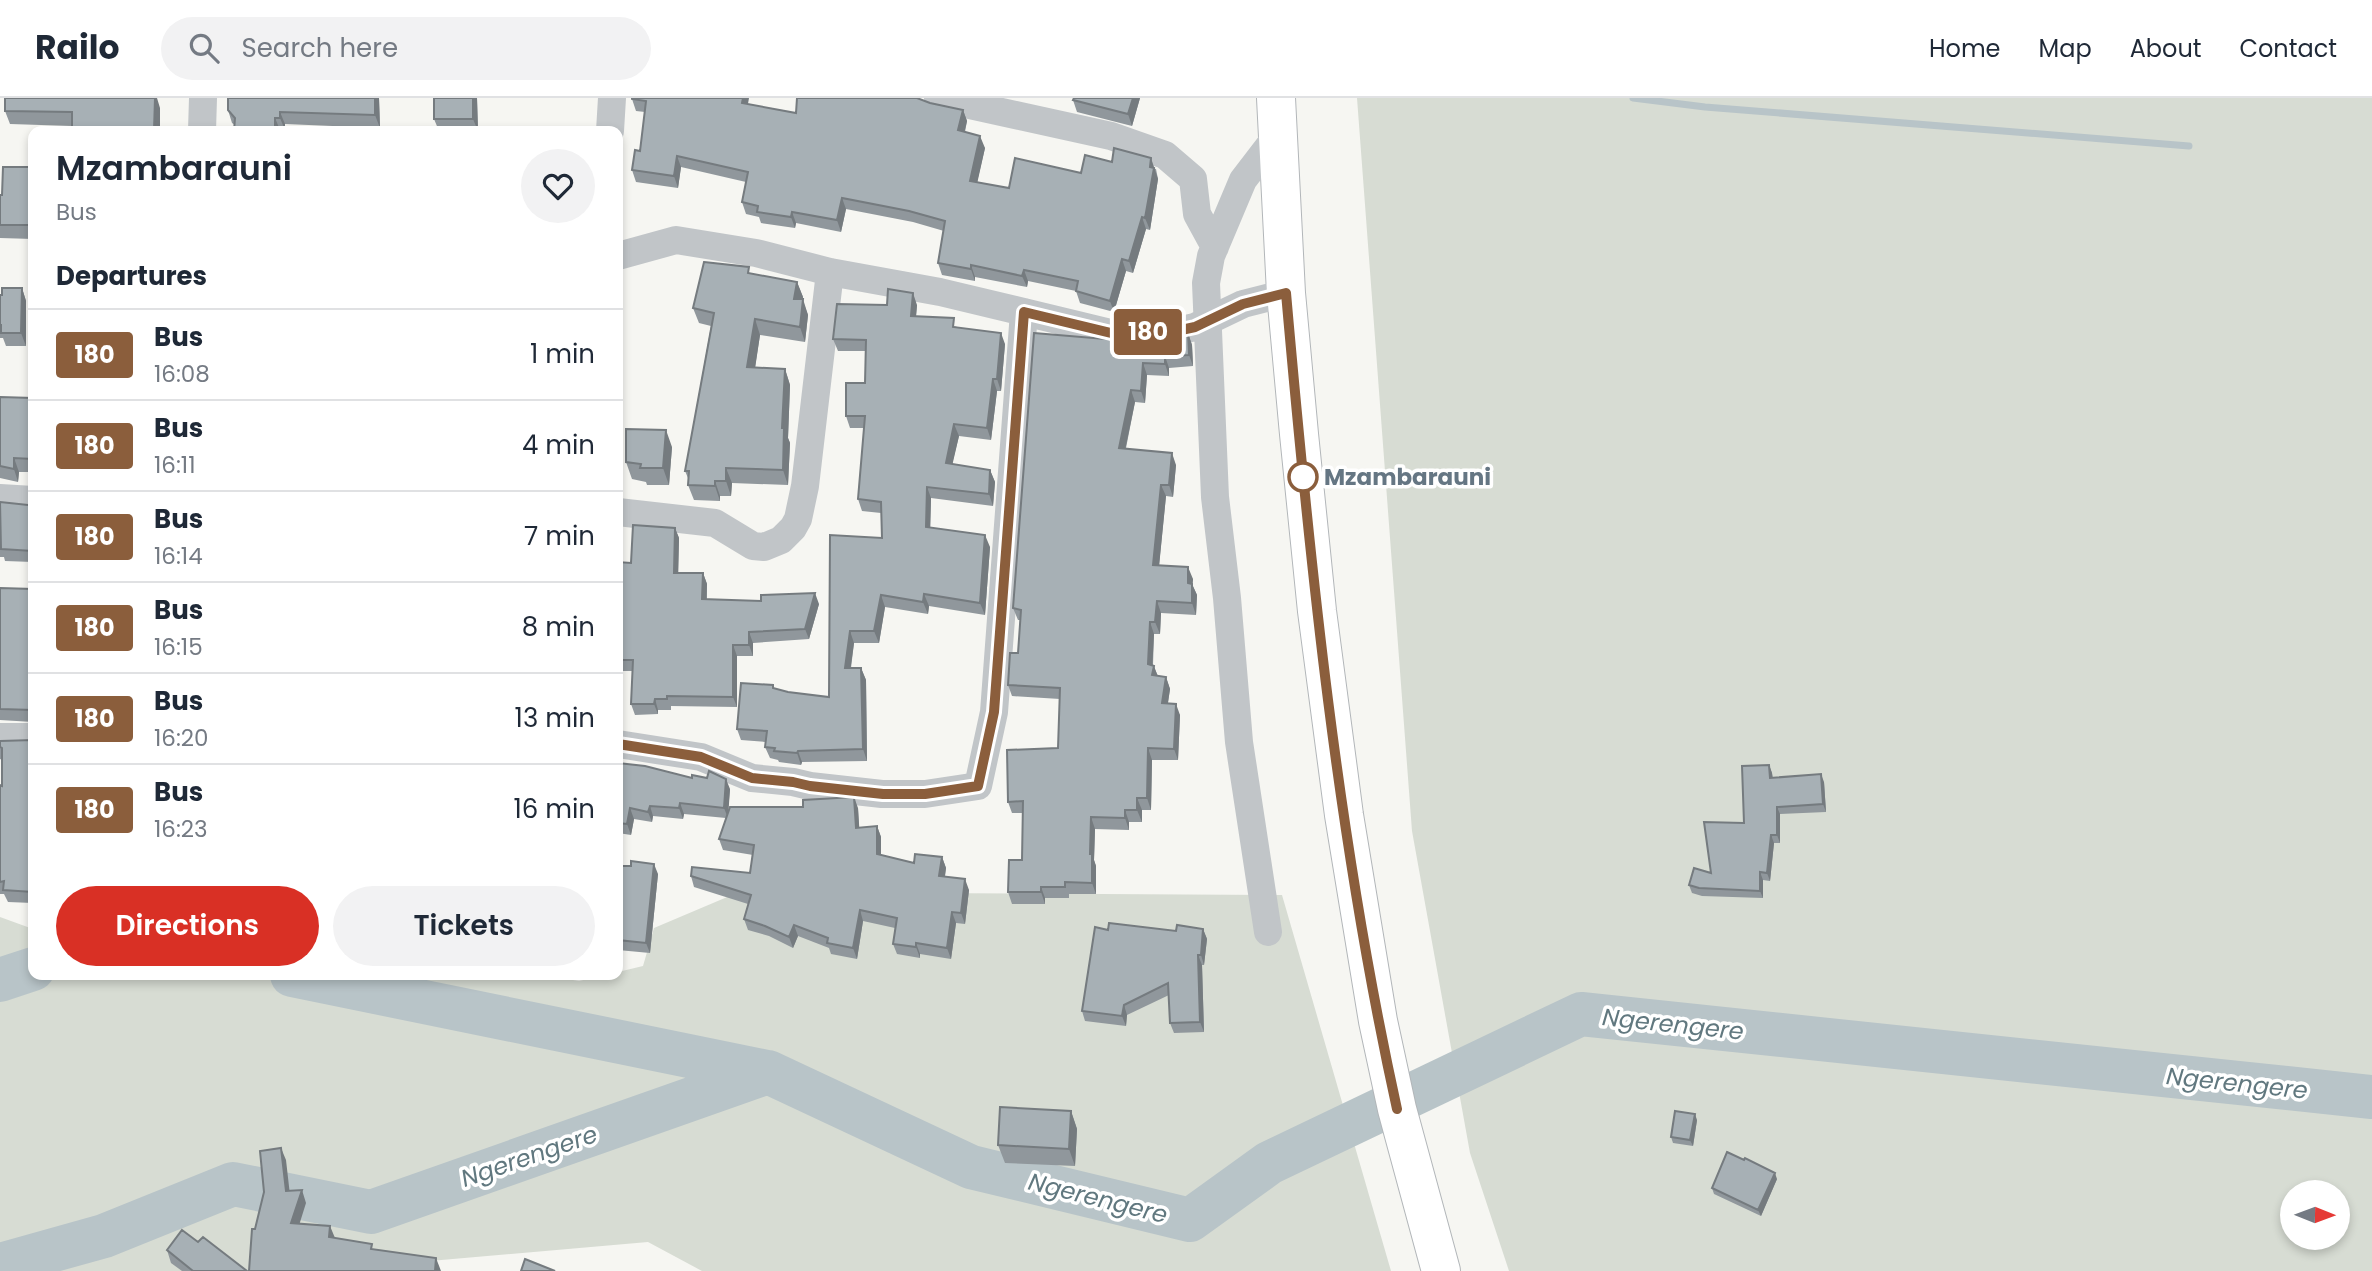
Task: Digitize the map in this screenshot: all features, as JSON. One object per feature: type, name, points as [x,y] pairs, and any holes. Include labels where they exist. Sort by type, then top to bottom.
[{"type":"highway","points":[[1276,114],[1286,293],[1317,611],[1344,815],[1378,1021],[1397,1109],[1441,1271]]},
{"type":"street","points":[[202,126],[203,98]]},
{"type":"street","points":[[610,126],[612,98]]},
{"type":"street","points":[[938,98],[1111,136],[1165,155],[1193,179],[1197,214],[1215,247]]},
{"type":"street","points":[[1268,933],[1239,742],[1213,476],[1206,283],[1208,265],[1215,247],[1243,180],[1276,114]]},
{"type":"street","points":[[623,256],[676,240],[756,253],[830,272],[940,292],[1111,333],[1172,332],[1195,327],[1243,304],[1286,293]]},
{"type":"street","points":[[623,513],[715,523],[753,547],[772,544],[786,536],[798,519],[805,486],[830,272]]},
{"type":"street","points":[[623,745],[701,757],[752,778],[810,786],[883,794],[925,794],[978,786],[994,712],[1024,312]]},
{"type":"street","points":[[0,498],[28,500]]},
{"type":"street","points":[[0,737],[28,737]]},
{"type":"shaded area","points":[[1357,98],[2372,98],[2372,1271],[1509,1271],[1470,1153],[1412,831]]},
{"type":"shaded area","points":[[739,892],[1282,895],[1391,1271],[702,1271],[648,1242],[350,1268],[345,1271],[0,1271],[0,917],[28,927],[28,980],[623,980],[623,971],[643,966],[654,928]]},
{"type":"building","points":[[5,98],[155,98],[154,126],[72,126],[72,112],[5,111]]},
{"type":"building","points":[[228,98],[375,98],[375,115],[280,112],[280,118],[275,118],[275,126],[234,126],[235,118],[228,110]]},
{"type":"building","points":[[434,98],[473,98],[473,119],[434,119]]},
{"type":"building","points":[[632,98],[743,98],[742,103],[796,113],[797,98],[917,98],[963,110],[958,130],[980,136],[970,181],[1009,188],[1015,158],[1081,173],[1085,155],[1112,162],[1114,148],[1151,158],[1150,167],[1154,168],[1145,218],[1142,217],[1129,261],[1122,259],[1110,301],[1076,291],[1078,281],[1024,270],[1022,276],[971,265],[971,269],[938,263],[945,221],[842,198],[837,220],[792,212],[791,217],[757,212],[758,206],[742,202],[748,172],[677,156],[674,176],[632,170],[635,150],[640,151],[646,101]]},
{"type":"building","points":[[1133,98],[1128,114],[1073,100]]},
{"type":"building","points":[[3,167],[28,167],[28,225],[0,225]]},
{"type":"building","points":[[704,262],[749,267],[748,273],[797,282],[794,299],[803,299],[800,327],[755,319],[747,367],[785,369],[783,470],[726,468],[726,481],[715,481],[715,486],[688,485],[689,471],[685,471],[714,313],[693,308]]},
{"type":"building","points":[[2,288],[22,288],[21,333],[1,333]]},
{"type":"building","points":[[888,289],[913,293],[911,316],[954,318],[953,327],[1001,333],[997,379],[993,379],[987,428],[954,424],[946,463],[990,470],[989,494],[927,487],[926,527],[985,535],[980,603],[924,594],[923,602],[881,595],[874,631],[850,631],[845,668],[861,668],[863,749],[797,753],[774,751],[775,748],[765,747],[767,731],[737,729],[741,683],[773,685],[773,688],[788,692],[829,697],[830,535],[882,538],[881,502],[858,499],[865,416],[846,416],[846,383],[865,383],[866,340],[833,339],[837,304],[887,305]]},
{"type":"building","points":[[1034,333],[1152,343],[1152,337],[1188,333],[1189,355],[1165,356],[1165,364],[1143,363],[1141,391],[1131,390],[1119,448],[1172,453],[1169,485],[1161,485],[1153,565],[1188,567],[1192,603],[1157,601],[1155,622],[1150,622],[1148,664],[1154,666],[1152,675],[1166,677],[1162,703],[1176,704],[1174,749],[1148,748],[1147,798],[1137,798],[1137,810],[1125,810],[1125,818],[1091,817],[1092,883],[1065,882],[1065,887],[1041,887],[1041,892],[1008,892],[1009,860],[1022,860],[1023,801],[1008,802],[1007,750],[1058,748],[1060,688],[1008,685],[1010,653],[1018,653],[1021,610],[1013,608]]},
{"type":"building","points":[[0,397],[28,398],[28,459],[14,458],[14,469],[0,466]]},
{"type":"building","points":[[626,429],[666,430],[663,468],[640,468],[641,464],[626,462]]},
{"type":"building","points":[[0,502],[28,505],[28,551],[1,549]]},
{"type":"building","points":[[633,525],[675,528],[674,573],[703,573],[702,599],[761,601],[761,595],[815,593],[805,629],[749,632],[749,645],[733,645],[733,697],[667,696],[667,699],[655,699],[654,704],[631,704],[633,660],[623,660],[623,562],[631,563]]},
{"type":"building","points":[[0,588],[28,589],[28,710],[0,709]]},
{"type":"building","points":[[28,740],[28,892],[3,890],[4,881],[0,882],[0,741]]},
{"type":"building","points":[[623,764],[645,766],[692,778],[692,775],[707,778],[709,771],[726,779],[724,808],[680,803],[679,808],[650,806],[648,812],[630,808],[627,824],[623,824]]},
{"type":"building","points":[[1769,765],[1770,778],[1821,774],[1823,804],[1777,807],[1777,835],[1771,835],[1767,873],[1760,872],[1760,891],[1699,888],[1689,885],[1694,868],[1711,873],[1704,822],[1744,823],[1742,766]]},
{"type":"building","points":[[854,797],[856,828],[877,826],[877,854],[914,863],[915,854],[942,857],[939,876],[965,879],[961,913],[952,912],[947,948],[916,943],[916,947],[893,944],[897,918],[860,910],[853,948],[827,943],[828,938],[794,925],[789,937],[744,919],[751,895],[691,876],[692,867],[750,873],[754,845],[719,839],[730,807],[803,807],[803,800]]},
{"type":"building","points":[[631,861],[654,864],[646,943],[623,941],[623,866],[631,866]]},
{"type":"building","points":[[1109,923],[1176,931],[1177,925],[1203,929],[1201,955],[1198,955],[1200,1022],[1170,1023],[1168,983],[1124,1005],[1122,1016],[1082,1011],[1095,927],[1108,930]]},
{"type":"building","points":[[1000,1107],[1071,1111],[1069,1149],[998,1145]]},
{"type":"building","points":[[1675,1111],[1695,1114],[1690,1140],[1671,1137]]},
{"type":"building","points":[[281,1148],[286,1191],[302,1190],[291,1223],[330,1226],[329,1237],[372,1244],[371,1249],[436,1258],[435,1271],[249,1271],[252,1229],[255,1229],[264,1192],[260,1151]]},
{"type":"building","points":[[1727,1152],[1775,1173],[1758,1210],[1712,1188]]},
{"type":"building","points":[[182,1230],[198,1242],[203,1237],[247,1271],[193,1271],[167,1250]]},
{"type":"building","points":[[525,1259],[555,1271],[521,1271]]},
{"type":"waterway","points":[[1633,98],[1705,107],[2189,146]]},
{"type":"waterway","points":[[0,980],[28,971]]},
{"type":"waterway","points":[[316,980],[767,1072]]},
{"type":"waterway","name":"Ngerengere","points":[[0,1265],[104,1236],[233,1184],[371,1212],[768,1072],[971,1167],[1190,1220],[1269,1163],[1581,1014],[2372,1097]]},
{"type":"bus line","name":"180","points":[[623,745],[701,757],[752,778],[853,791],[925,794],[978,786],[994,712],[1024,312],[1111,333],[1172,332],[1195,327],[1243,304],[1286,293],[1312,566],[1344,815],[1370,978],[1397,1109]]},
{"type":"place","name":"Mzambarauni","points":[[1303,477]]}]
